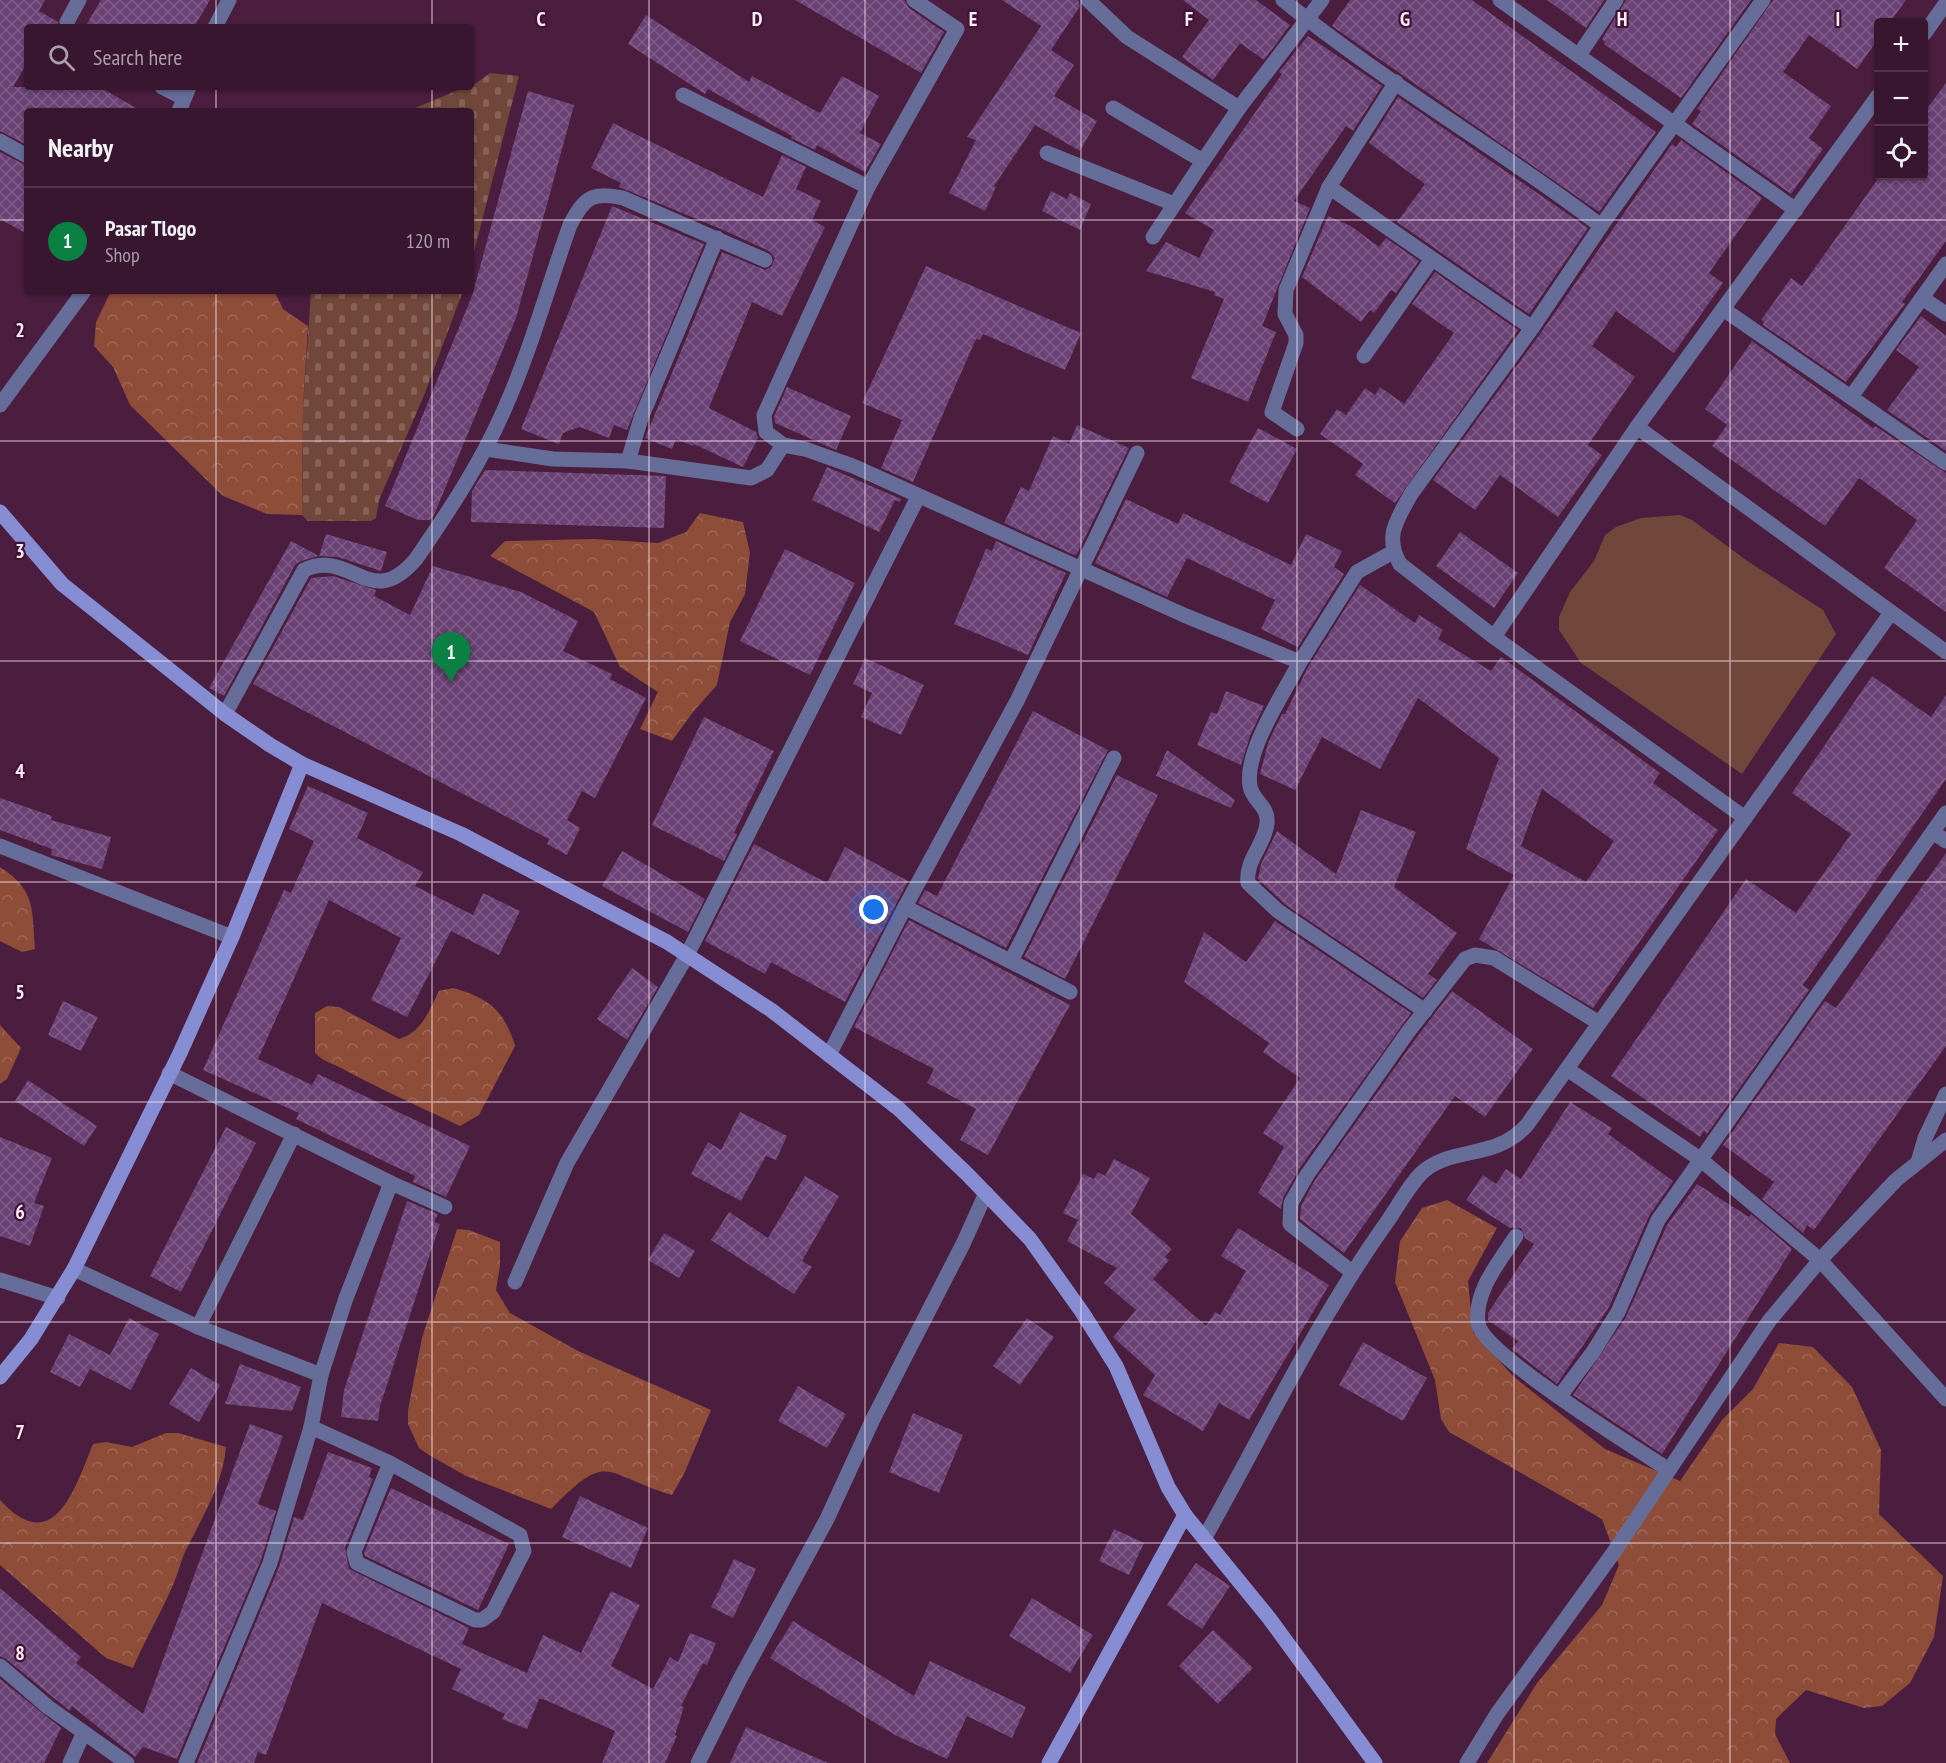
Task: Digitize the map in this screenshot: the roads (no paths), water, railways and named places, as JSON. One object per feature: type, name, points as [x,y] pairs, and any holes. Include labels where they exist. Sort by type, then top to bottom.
[{"type":"street","points":[[67,24],[79,0]]},
{"type":"street","points":[[217,24],[229,0]]},
{"type":"street","points":[[914,0],[957,29],[868,187],[764,415],[766,432],[783,446],[805,449],[853,466],[1186,616],[1300,662]]},
{"type":"street","points":[[1088,0],[1127,37],[1239,108]]},
{"type":"street","points":[[1283,0],[1307,20],[1548,186],[1601,226]]},
{"type":"street","points":[[1153,237],[1239,108],[1322,0]]},
{"type":"street","points":[[1500,0],[1796,210]]},
{"type":"street","points":[[1579,55],[1616,0]]},
{"type":"street","points":[[1745,818],[1494,637],[1400,564],[1393,552],[1395,523],[1411,494],[1763,0]]},
{"type":"street","points":[[1928,27],[1946,3]]},
{"type":"street","points":[[1297,429],[1272,412],[1296,343],[1296,335],[1285,314],[1283,302],[1286,290],[1329,187],[1396,82]]},
{"type":"street","points":[[168,90],[184,99]]},
{"type":"street","points":[[683,95],[868,187]]},
{"type":"street","points":[[1494,637],[1637,427],[1874,102]]},
{"type":"street","points":[[1113,108],[1203,161]]},
{"type":"street","points":[[0,141],[24,154]]},
{"type":"street","points":[[1047,153],[1174,204]]},
{"type":"street","points":[[1329,187],[1532,327]]},
{"type":"street","points":[[225,714],[304,570],[319,563],[328,564],[369,580],[390,580],[402,575],[443,519],[486,449],[525,361],[570,225],[579,207],[588,198],[608,194],[623,198],[765,260]]},
{"type":"street","points":[[628,461],[641,418],[717,238]]},
{"type":"street","points":[[1364,356],[1432,259]]},
{"type":"street","points":[[1851,397],[1946,264]]},
{"type":"street","points":[[0,405],[82,294]]},
{"type":"street","points":[[1922,298],[1946,314]]},
{"type":"street","points":[[1723,309],[1946,463]]},
{"type":"street","points":[[1637,427],[1826,564],[1890,614],[1946,652]]},
{"type":"street","points":[[486,449],[553,459],[628,461],[751,478],[762,475],[767,470],[783,446]]},
{"type":"street","points":[[829,1055],[905,907],[1017,701],[1137,453]]},
{"type":"street","points":[[515,1282],[567,1163],[686,957],[918,496]]},
{"type":"street","points":[[0,512],[62,584],[225,714],[302,764],[461,834],[667,942],[686,957],[771,1011],[899,1109],[1030,1239],[1082,1312],[1116,1366],[1168,1486],[1185,1515],[1269,1618],[1375,1763]]},
{"type":"street","points":[[1393,552],[1357,572],[1300,662],[1264,731],[1252,762],[1250,788],[1266,810],[1268,819],[1266,833],[1248,867],[1248,884],[1278,911],[1425,1011]]},
{"type":"street","points":[[1205,1537],[1352,1272],[1424,1170],[1454,1157],[1492,1149],[1517,1136],[1567,1070],[1890,614]]},
{"type":"street","points":[[1011,961],[1114,758]]},
{"type":"street","points":[[0,1377],[31,1339],[74,1269],[232,937],[302,764]]},
{"type":"street","points":[[1560,1396],[1593,1352],[1618,1312],[1632,1285],[1644,1248],[1658,1220],[1946,813]]},
{"type":"street","points":[[1933,832],[1946,841]]},
{"type":"street","points":[[0,846],[232,937]]},
{"type":"street","points":[[905,907],[1070,992]]},
{"type":"street","points":[[1352,1272],[1290,1224],[1291,1203],[1306,1175],[1465,959],[1485,955],[1599,1023]]},
{"type":"street","points":[[1567,1070],[1700,1159],[1820,1260],[1946,1399]]},
{"type":"street","points":[[169,1073],[445,1208]]},
{"type":"street","points":[[1918,1162],[1925,1138],[1946,1094]]},
{"type":"street","points":[[198,1327],[294,1134]]},
{"type":"street","points":[[1467,1763],[1497,1714],[1669,1470],[1769,1321],[1820,1260],[1896,1180],[1946,1140]]},
{"type":"street","points":[[186,1763],[270,1563],[311,1427],[321,1375],[346,1298],[391,1183]]},
{"type":"street","points":[[698,1763],[740,1679],[827,1519],[873,1419],[963,1244],[986,1193]]},
{"type":"street","points":[[1516,1236],[1480,1297],[1478,1322],[1480,1332],[1507,1357],[1560,1396],[1669,1470]]},
{"type":"street","points":[[74,1269],[198,1327],[321,1375]]},
{"type":"street","points":[[0,1280],[58,1298]]},
{"type":"street","points":[[311,1427],[390,1463],[520,1535],[524,1551],[493,1612],[486,1618],[475,1620],[357,1563],[354,1552],[390,1463]]},
{"type":"street","points":[[1049,1763],[1185,1515]]},
{"type":"street","points":[[0,1666],[83,1734],[127,1763]]},
{"type":"street","points":[[70,1763],[83,1734]]},
{"type":"place","name":"Pasar Tlogo","points":[[451,682]]}]
